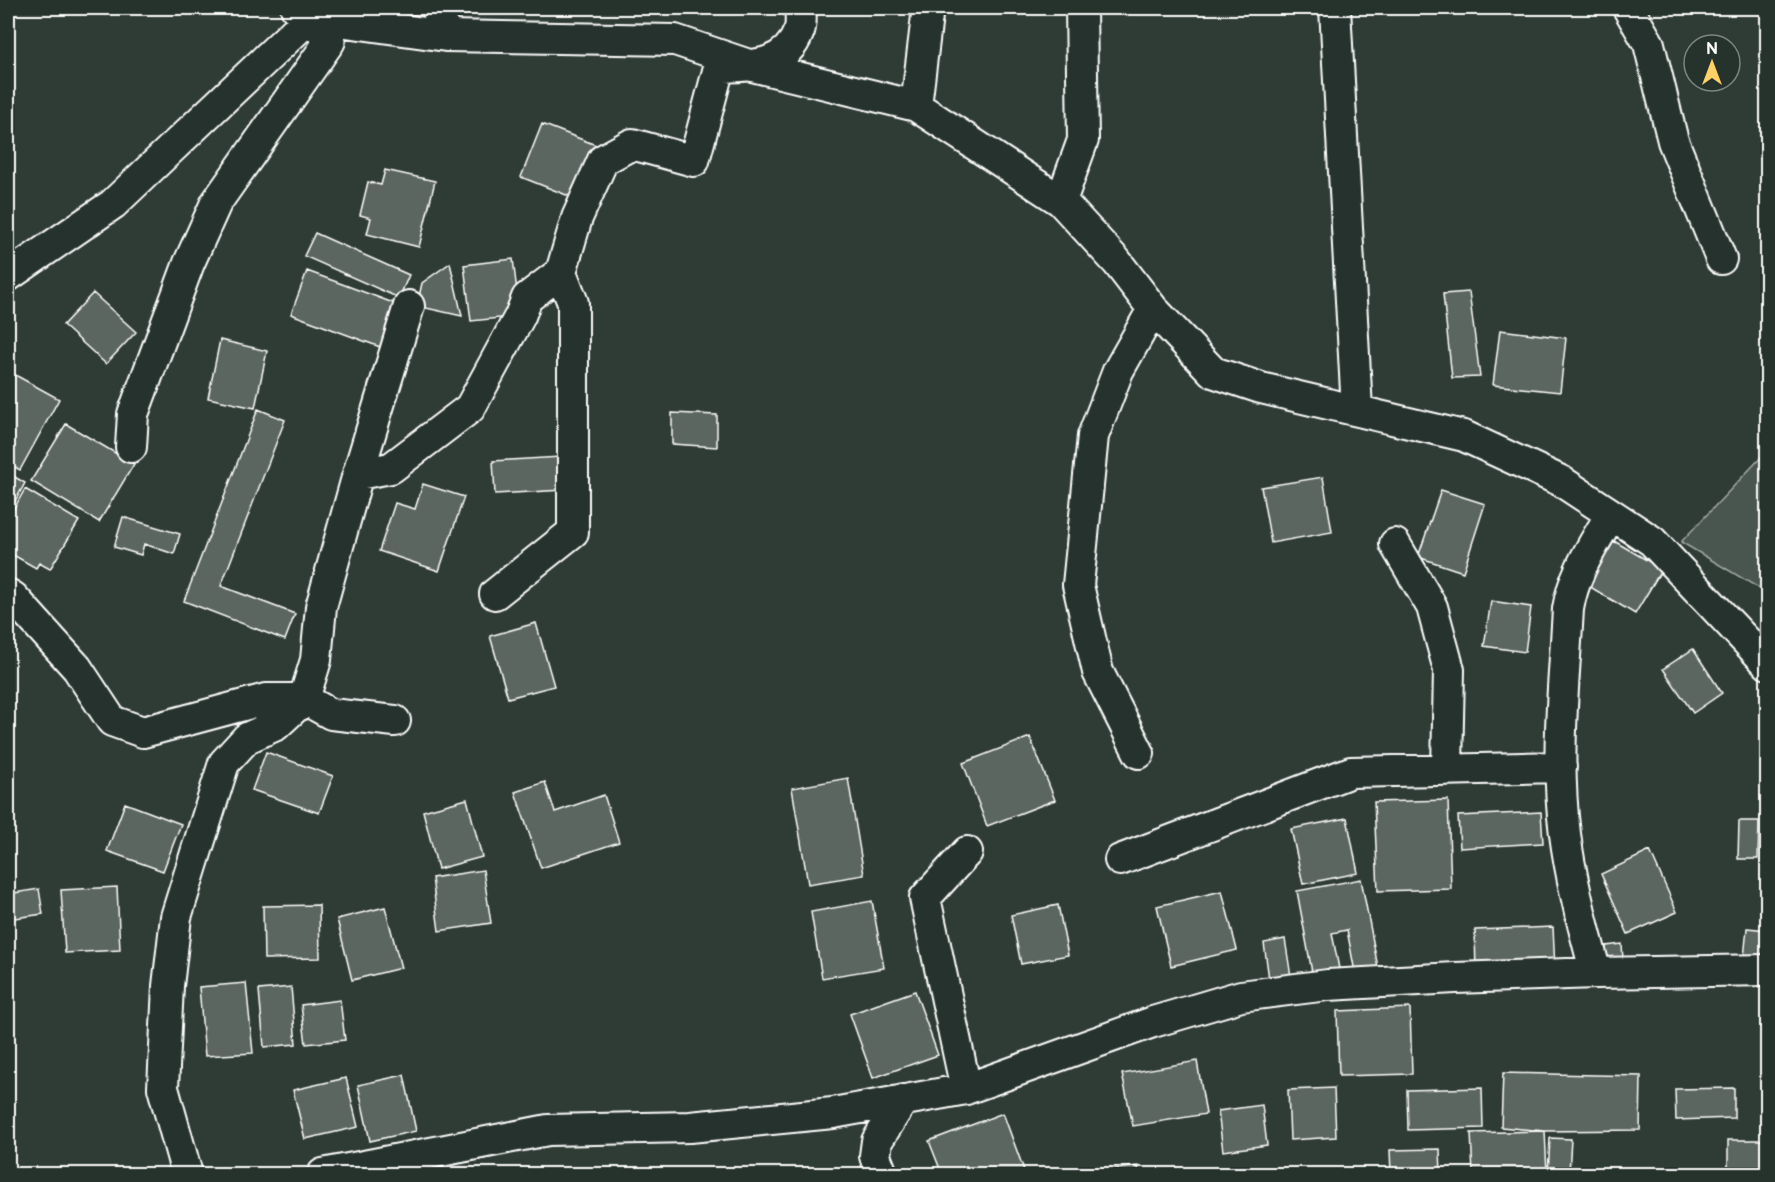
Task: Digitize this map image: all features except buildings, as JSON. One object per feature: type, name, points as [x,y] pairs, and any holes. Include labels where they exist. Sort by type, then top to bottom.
[{"type":"street","points":[[437,8],[446,36]]},
{"type":"street","points":[[358,474],[391,468],[470,408],[527,298],[561,272],[577,218],[603,160],[632,144],[694,161],[719,67],[752,66],[783,56],[800,30],[801,8]]},
{"type":"street","points":[[916,106],[928,8]]},
{"type":"street","points":[[1061,201],[1083,140],[1081,8]]},
{"type":"street","points":[[1335,8],[1357,410]]},
{"type":"street","points":[[1628,8],[1649,44],[1672,141],[1721,259]]},
{"type":"street","points":[[303,12],[446,36],[675,40],[752,66],[916,106],[1061,201],[1117,262],[1153,309],[1214,372],[1260,388],[1464,436],[1561,481],[1652,541],[1767,664]]},
{"type":"street","points":[[8,276],[113,204],[303,12]]},
{"type":"street","points":[[131,447],[133,414],[189,263],[216,203],[330,41],[303,12]]},
{"type":"street","points":[[495,594],[573,532],[573,303],[561,272]]},
{"type":"street","points":[[187,1174],[163,1088],[168,986],[176,916],[224,763],[247,738],[276,725],[304,699],[316,660],[321,608],[358,474],[409,306]]},
{"type":"street","points":[[1138,753],[1098,672],[1078,585],[1093,436],[1118,371],[1153,309]]},
{"type":"street","points":[[1596,973],[1580,918],[1565,833],[1561,767],[1568,609],[1572,587],[1580,567],[1611,514]]},
{"type":"street","points":[[1395,544],[1432,608],[1449,670],[1447,769]]},
{"type":"street","points":[[8,594],[77,668],[112,721],[143,732],[266,699],[304,699],[331,714],[395,721]]},
{"type":"street","points":[[1120,860],[1351,772],[1561,767]]},
{"type":"street","points":[[966,1089],[925,898],[967,852]]},
{"type":"street","points":[[323,1174],[548,1130],[690,1127],[833,1113],[966,1089],[1153,1022],[1241,996],[1339,985],[1455,978],[1767,970]]},
{"type":"street","points":[[882,1174],[875,1156],[877,1141],[903,1100]]},
{"type":"shaded area","points":[[1767,451],[1767,593],[1681,542]]}]
